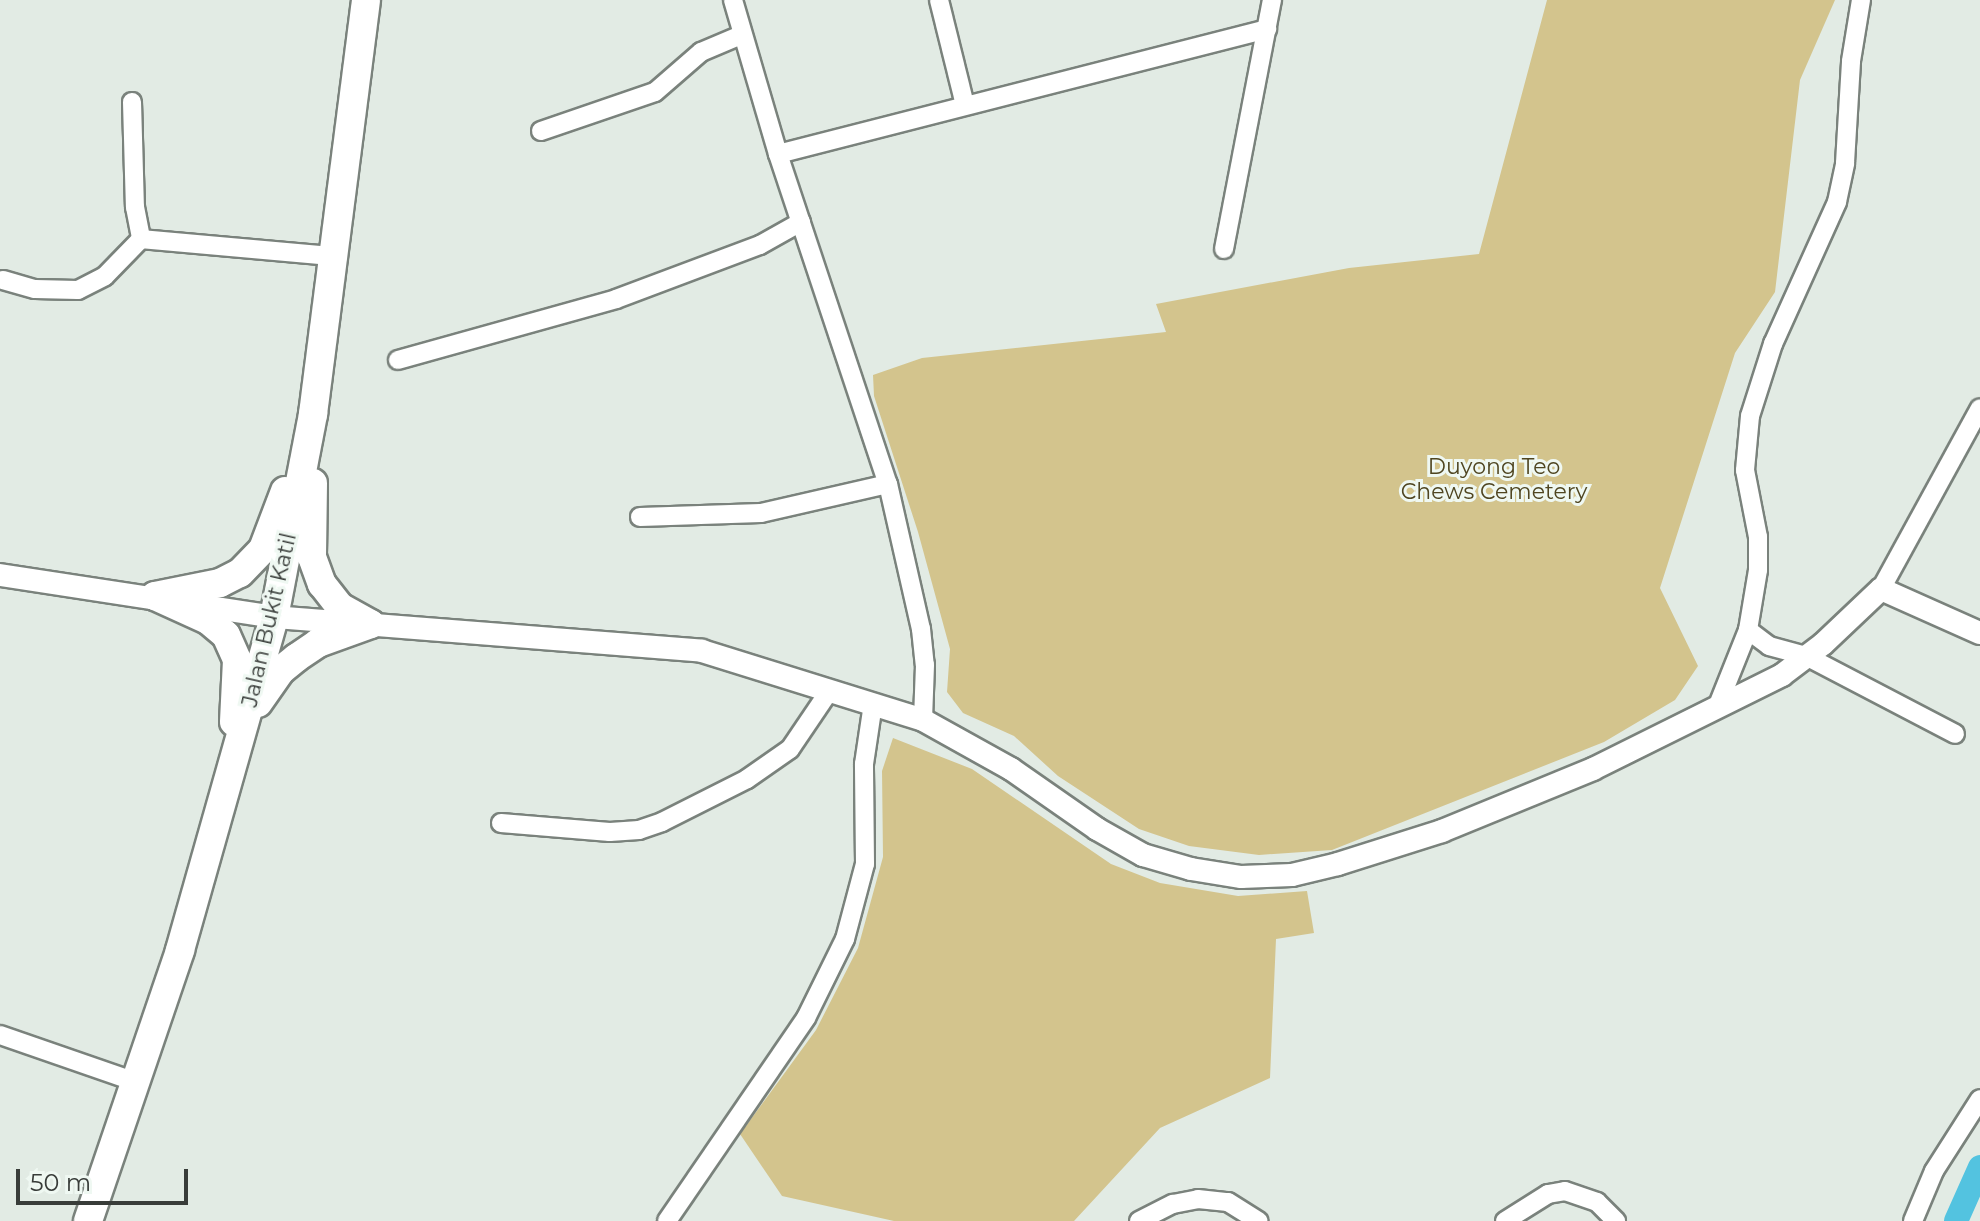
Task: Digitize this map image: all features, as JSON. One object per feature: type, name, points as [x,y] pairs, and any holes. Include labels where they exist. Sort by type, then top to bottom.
[{"type":"main road","name":"Jalan Bukit Katil","points":[[88,1221],[136,1082],[232,774],[274,617],[313,414],[366,0]]},
{"type":"main road","points":[[155,596],[220,583],[240,573],[263,549],[313,414]]},
{"type":"main road","points":[[313,414],[312,557],[322,584],[340,607],[371,624]]},
{"type":"main road","points":[[155,596],[208,620],[226,635],[237,660],[232,774]]},
{"type":"main road","points":[[246,722],[280,671],[318,643],[371,624]]},
{"type":"street","points":[[733,0],[778,154],[888,484],[921,629],[925,665],[923,720]]},
{"type":"street","points":[[939,0],[965,105]]},
{"type":"street","points":[[1224,249],[1272,0]]},
{"type":"street","points":[[1718,705],[1748,630],[1758,570],[1758,537],[1745,470],[1750,416],[1773,344],[1837,202],[1845,163],[1851,61],[1861,0]]},
{"type":"street","points":[[778,154],[1267,29]]},
{"type":"street","points":[[541,131],[655,92],[701,52],[741,35]]},
{"type":"street","points":[[132,102],[135,207],[141,239]]},
{"type":"street","points":[[398,360],[616,299],[760,245],[801,222]]},
{"type":"street","points":[[141,239],[333,256]]},
{"type":"street","points":[[3,280],[35,289],[78,290],[105,276],[141,239]]},
{"type":"street","points":[[0,575],[155,596],[274,617],[702,651],[923,720],[1011,769],[1097,829],[1143,855],[1191,869],[1241,877],[1292,875],[1442,831],[1652,742],[1718,705],[1782,675],[1881,589],[1978,415]]},
{"type":"street","points":[[640,517],[761,513],[888,484]]},
{"type":"street","points":[[1881,589],[1980,633]]},
{"type":"street","points":[[1748,630],[1769,646],[1806,656],[1955,734]]},
{"type":"street","points":[[501,823],[610,832],[639,830],[662,822],[747,779],[790,749],[830,690]]},
{"type":"street","points":[[667,1221],[806,1018],[845,939],[865,864],[864,764],[873,704]]},
{"type":"street","points":[[0,1035],[136,1082]]},
{"type":"street","points":[[1913,1221],[1934,1171],[1980,1099]]},
{"type":"street","points":[[1505,1221],[1548,1194],[1565,1191],[1597,1202],[1616,1221]]},
{"type":"street","points":[[1139,1221],[1173,1204],[1198,1199],[1228,1202],[1259,1221]]},
{"type":"green space","name":"Duyong Teo Chews Cemetery","points":[[1547,0],[1835,0],[1800,80],[1775,292],[1735,353],[1660,588],[1698,666],[1675,700],[1604,742],[1332,850],[1259,855],[1189,846],[1139,829],[1058,776],[1014,736],[963,713],[947,692],[950,649],[918,532],[874,396],[873,375],[922,358],[1166,332],[1156,304],[1349,268],[1479,254]]},
{"type":"green space","points":[[893,738],[972,769],[1111,864],[1160,883],[1238,896],[1307,891],[1314,933],[1276,939],[1270,1078],[1160,1128],[1074,1221],[894,1221],[782,1196],[740,1134],[816,1030],[858,948],[883,857],[882,771]]},
{"type":"waterway","points":[[1956,1221],[1980,1167]]}]
